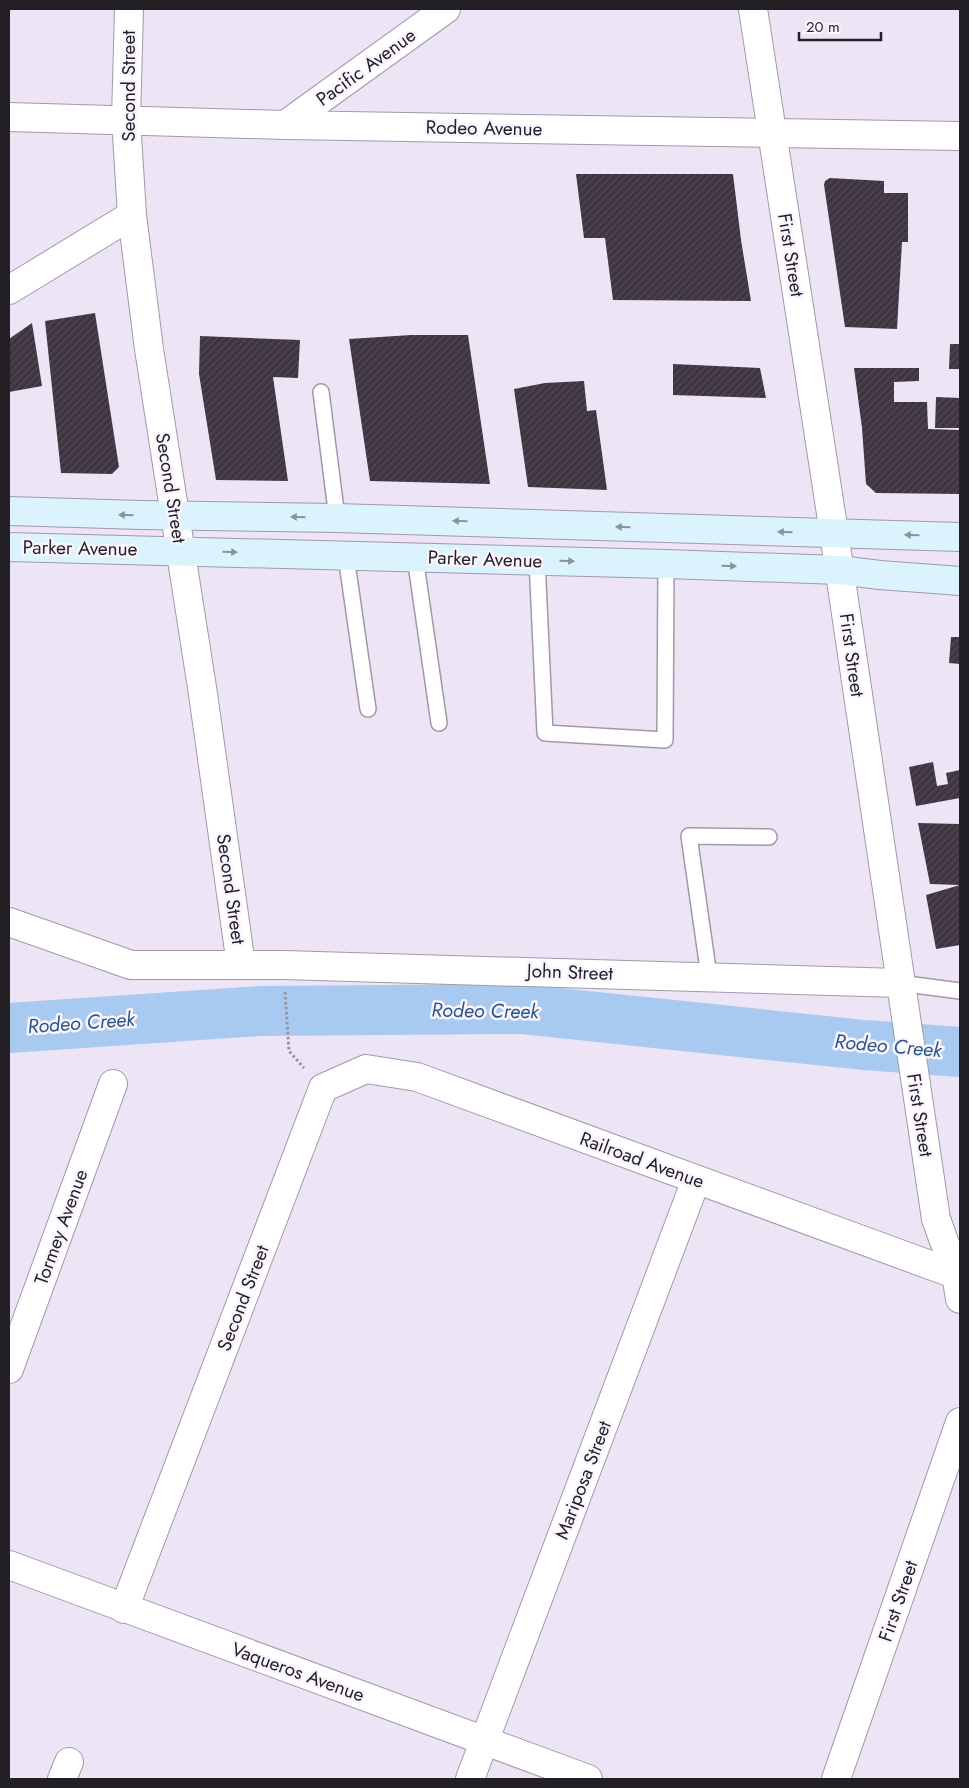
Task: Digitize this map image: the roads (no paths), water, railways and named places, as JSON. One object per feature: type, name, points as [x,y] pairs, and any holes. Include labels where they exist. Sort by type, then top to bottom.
[{"type":"main road","name":"Parker Avenue","points":[[9,511],[337,518],[960,537]]},
{"type":"main road","name":"Parker Avenue","points":[[9,547],[181,550],[839,570],[960,581]]},
{"type":"street","name":"Second Street","points":[[128,9],[126,119],[132,215],[149,349],[204,694],[242,965]]},
{"type":"street","name":"Pacific Avenue","points":[[285,124],[446,9]]},
{"type":"street","name":"First Street","points":[[753,9],[834,533],[911,1062],[936,1218],[959,1283]]},
{"type":"street","name":"Rodeo Avenue","points":[[9,117],[960,136]]},
{"type":"street","points":[[9,290],[132,215]]},
{"type":"street","points":[[9,922],[131,965],[242,965]]},
{"type":"street","name":"John Street","points":[[242,965],[900,982]]},
{"type":"street","name":"Railroad Avenue","points":[[323,1088],[366,1068],[417,1077],[696,1180],[959,1283]]},
{"type":"street","name":"Tormey Avenue","points":[[9,1369],[113,1084]]},
{"type":"street","name":"Second Street","points":[[124,1608],[323,1088]]},
{"type":"street","name":"Mariposa Street","points":[[470,1779],[696,1180]]},
{"type":"street","name":"First Street","points":[[836,1779],[960,1422]]},
{"type":"street","name":"Vaqueros Avenue","points":[[9,1565],[588,1779]]},
{"type":"lane","points":[[321,392],[337,518]]},
{"type":"lane","points":[[346,556],[368,709]]},
{"type":"lane","points":[[415,557],[439,723]]},
{"type":"lane","points":[[537,560],[545,732],[665,740],[666,564]]},
{"type":"lane","points":[[709,976],[689,836],[769,837]]},
{"type":"lane","points":[[900,982],[960,992]]},
{"type":"waterway","name":"Rodeo Creek","points":[[9,1028],[259,1011],[521,1009],[864,1045],[960,1052]]}]
